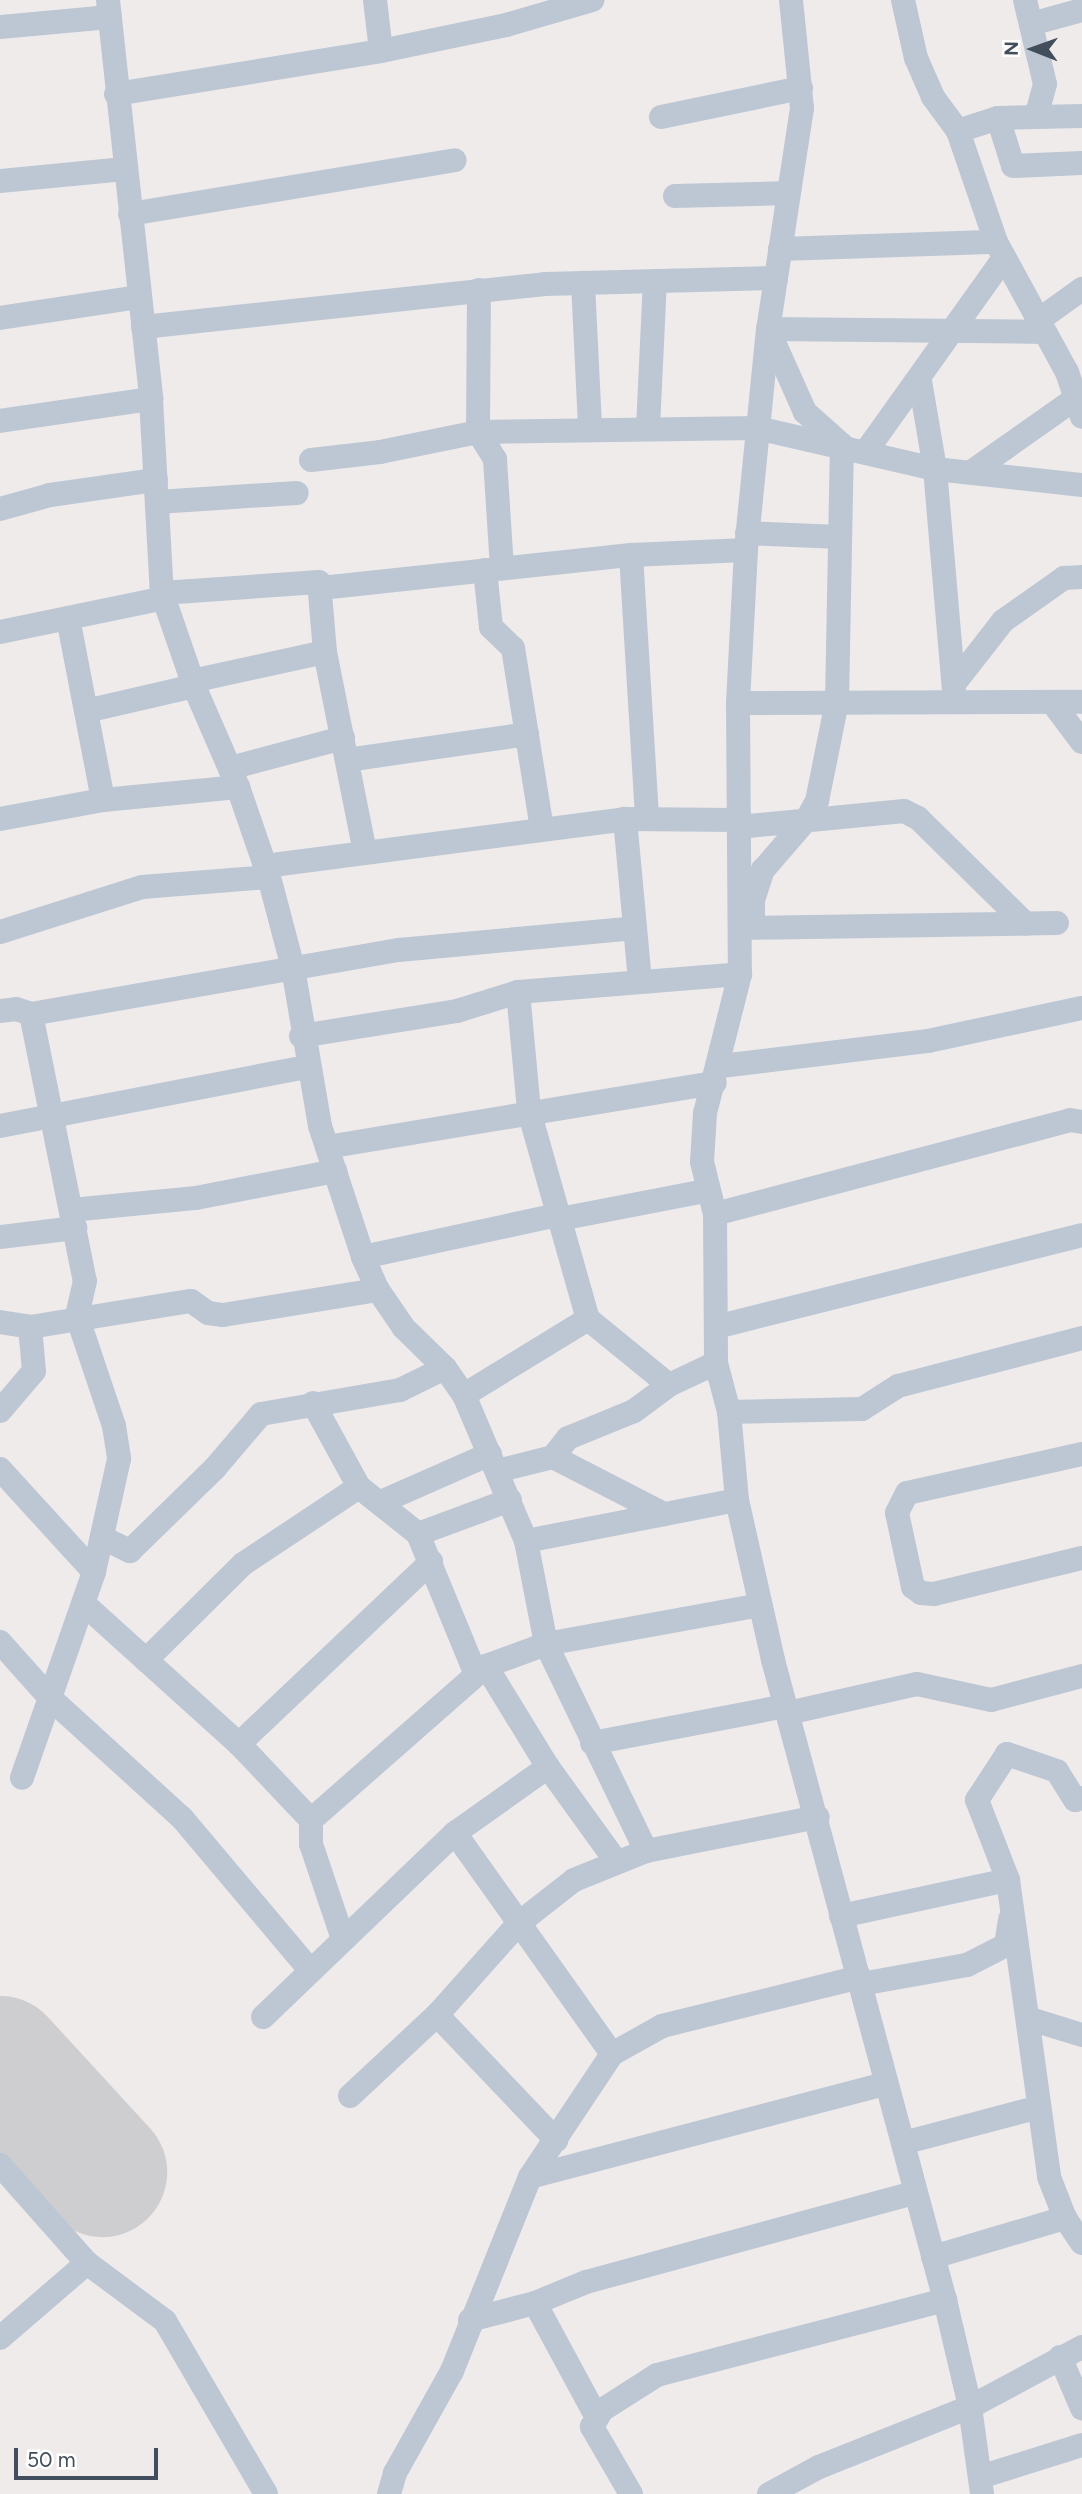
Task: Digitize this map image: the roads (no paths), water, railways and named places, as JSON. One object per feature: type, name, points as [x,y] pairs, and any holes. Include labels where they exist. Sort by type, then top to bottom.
[{"type":"street","points":[[375,0],[381,51]]},
{"type":"street","points":[[116,94],[381,51],[555,5],[592,0]]},
{"type":"street","points":[[746,928],[737,823],[738,703],[746,541],[757,428],[768,329],[802,108],[791,0]]},
{"type":"street","points":[[903,0],[916,58],[933,97],[958,131],[1000,250],[1039,327],[1074,372],[1079,407],[974,470]]},
{"type":"street","points":[[0,27],[109,8],[124,169],[151,399],[163,595],[193,683],[234,777],[267,871],[293,968],[307,1067],[327,1147],[363,1257],[378,1290],[404,1328],[445,1368],[464,1395],[526,1541],[546,1644],[646,1851]]},
{"type":"street","points":[[1036,117],[1045,84],[1028,12],[1082,10]]},
{"type":"street","points":[[661,117],[800,88]]},
{"type":"street","points":[[958,131],[998,118],[1082,116]]},
{"type":"street","points":[[998,118],[1013,166],[1082,163]]},
{"type":"street","points":[[130,214],[454,160]]},
{"type":"street","points":[[0,181],[124,169]]},
{"type":"street","points":[[675,197],[788,193]]},
{"type":"street","points":[[780,249],[1000,250]]},
{"type":"street","points":[[867,450],[920,381],[953,331],[1000,250]]},
{"type":"street","points":[[143,327],[479,290],[583,283],[776,278]]},
{"type":"street","points":[[648,428],[655,281]]},
{"type":"street","points":[[583,283],[590,428]]},
{"type":"street","points":[[768,329],[953,331],[1039,327],[1082,289]]},
{"type":"street","points":[[479,290],[478,432],[495,459],[491,627],[513,648],[542,830]]},
{"type":"street","points":[[0,318],[139,297]]},
{"type":"street","points":[[768,329],[805,412],[842,445],[837,702],[824,780],[807,819],[763,870],[746,928],[740,974],[718,1074],[705,1113],[702,1162],[706,1191],[715,1214],[716,1363],[729,1412],[737,1500],[760,1605],[818,1817],[841,1916],[861,1981],[884,2084],[903,2143],[914,2193],[945,2300],[971,2407],[981,2486],[1082,2445]]},
{"type":"street","points":[[920,381],[935,469],[955,692]]},
{"type":"street","points":[[0,421],[151,399]]},
{"type":"street","points":[[311,460],[380,452],[478,432],[590,428],[757,428],[867,450],[935,469],[974,470],[1082,485]]},
{"type":"street","points":[[0,509],[50,495],[156,491],[297,493]]},
{"type":"street","points":[[321,588],[746,541],[841,537]]},
{"type":"street","points":[[631,555],[636,819],[635,928],[640,981]]},
{"type":"street","points":[[955,692],[1003,621],[1064,578],[1082,577]]},
{"type":"street","points":[[0,632],[163,595],[313,580],[321,588],[325,652],[365,852]]},
{"type":"street","points":[[68,618],[103,800]]},
{"type":"street","points":[[86,711],[325,652]]},
{"type":"street","points":[[738,703],[837,702],[955,692],[1052,702],[1082,702]]},
{"type":"street","points":[[1052,702],[1082,742]]},
{"type":"street","points":[[0,819],[234,777],[345,749],[527,734]]},
{"type":"street","points":[[0,932],[142,887],[267,871],[365,852],[636,819],[737,823],[904,811],[918,818],[1026,924]]},
{"type":"street","points":[[746,928],[1057,923]]},
{"type":"street","points":[[0,1011],[16,1009],[31,1014],[399,950],[635,928]]},
{"type":"street","points":[[301,1036],[457,1011],[518,992],[740,974]]},
{"type":"street","points":[[518,992],[529,1111],[588,1319],[669,1385]]},
{"type":"street","points":[[327,1147],[718,1074],[928,1041],[1082,1008]]},
{"type":"street","points":[[22,1778],[94,1572],[119,1459],[114,1426],[77,1316],[85,1281],[31,1014]]},
{"type":"street","points":[[0,1126],[307,1067]]},
{"type":"street","points":[[715,1214],[1070,1120],[1082,1122]]},
{"type":"street","points":[[0,1237],[73,1219],[335,1171]]},
{"type":"street","points":[[363,1257],[559,1217],[706,1191]]},
{"type":"street","points":[[716,1327],[1082,1235]]},
{"type":"street","points":[[0,1322],[30,1327],[77,1316],[191,1301],[208,1313],[223,1315],[378,1290]]},
{"type":"street","points":[[464,1395],[588,1319]]},
{"type":"street","points":[[0,1411],[34,1371],[30,1327]]},
{"type":"street","points":[[729,1412],[862,1409],[898,1386],[1082,1338]]},
{"type":"street","points":[[553,1457],[568,1438],[634,1411],[669,1385],[716,1363]]},
{"type":"street","points":[[103,1538],[130,1551],[215,1468],[261,1414],[400,1390],[445,1368]]},
{"type":"street","points":[[313,1403],[359,1487],[418,1534],[481,1670],[615,1860]]},
{"type":"street","points":[[1082,1454],[907,1493],[897,1513],[913,1587],[921,1593],[934,1594],[1082,1558]]},
{"type":"street","points":[[381,1502],[494,1462],[553,1457],[664,1514]]},
{"type":"street","points":[[0,1469],[94,1572]]},
{"type":"street","points":[[146,1660],[243,1564],[359,1487]]},
{"type":"street","points":[[418,1534],[510,1500]]},
{"type":"street","points":[[526,1541],[737,1500]]},
{"type":"street","points":[[239,1744],[431,1562]]},
{"type":"street","points":[[84,1604],[239,1744],[311,1820],[311,1844],[343,1939]]},
{"type":"street","points":[[311,1820],[481,1670],[546,1644],[760,1605]]},
{"type":"street","points":[[0,1642],[50,1698],[182,1818],[311,1971]]},
{"type":"street","points":[[592,1743],[787,1710],[917,1684],[991,1700],[1082,1676]]},
{"type":"street","points":[[1082,1798],[1075,1800],[1057,1772],[1007,1754],[977,1800],[1008,1880],[1030,2019],[1049,2177],[1065,2218],[1082,2243]]},
{"type":"street","points":[[263,2017],[455,1832],[548,1767]]},
{"type":"street","points":[[350,2096],[437,2015],[519,1923],[574,1880],[615,1860],[646,1851],[818,1817]]},
{"type":"street","points":[[455,1832],[612,2054]]},
{"type":"street","points":[[841,1916],[1008,1880]]},
{"type":"street","points":[[389,2494],[395,2473],[452,2371],[470,2320],[530,2177],[612,2054],[662,2026],[861,1981],[944,1972],[1006,1945],[1010,1929],[1008,1880]]},
{"type":"street","points":[[437,2015],[556,2140]]},
{"type":"street","points":[[1030,2019],[1082,2035]]},
{"type":"street","points":[[530,2177],[884,2084]]},
{"type":"street","points":[[903,2143],[1039,2107]]},
{"type":"street","points":[[0,2165],[88,2263],[165,2321],[266,2494]]},
{"type":"street","points":[[470,2320],[535,2303],[586,2282],[914,2193]]},
{"type":"street","points":[[933,2257],[1065,2218]]},
{"type":"street","points":[[0,2338],[88,2263]]},
{"type":"street","points":[[631,2494],[592,2427],[596,2416],[657,2375],[945,2300]]},
{"type":"street","points":[[535,2303],[596,2416]]},
{"type":"street","points":[[769,2494],[819,2467],[971,2407],[1071,2352],[1082,2408]]}]
